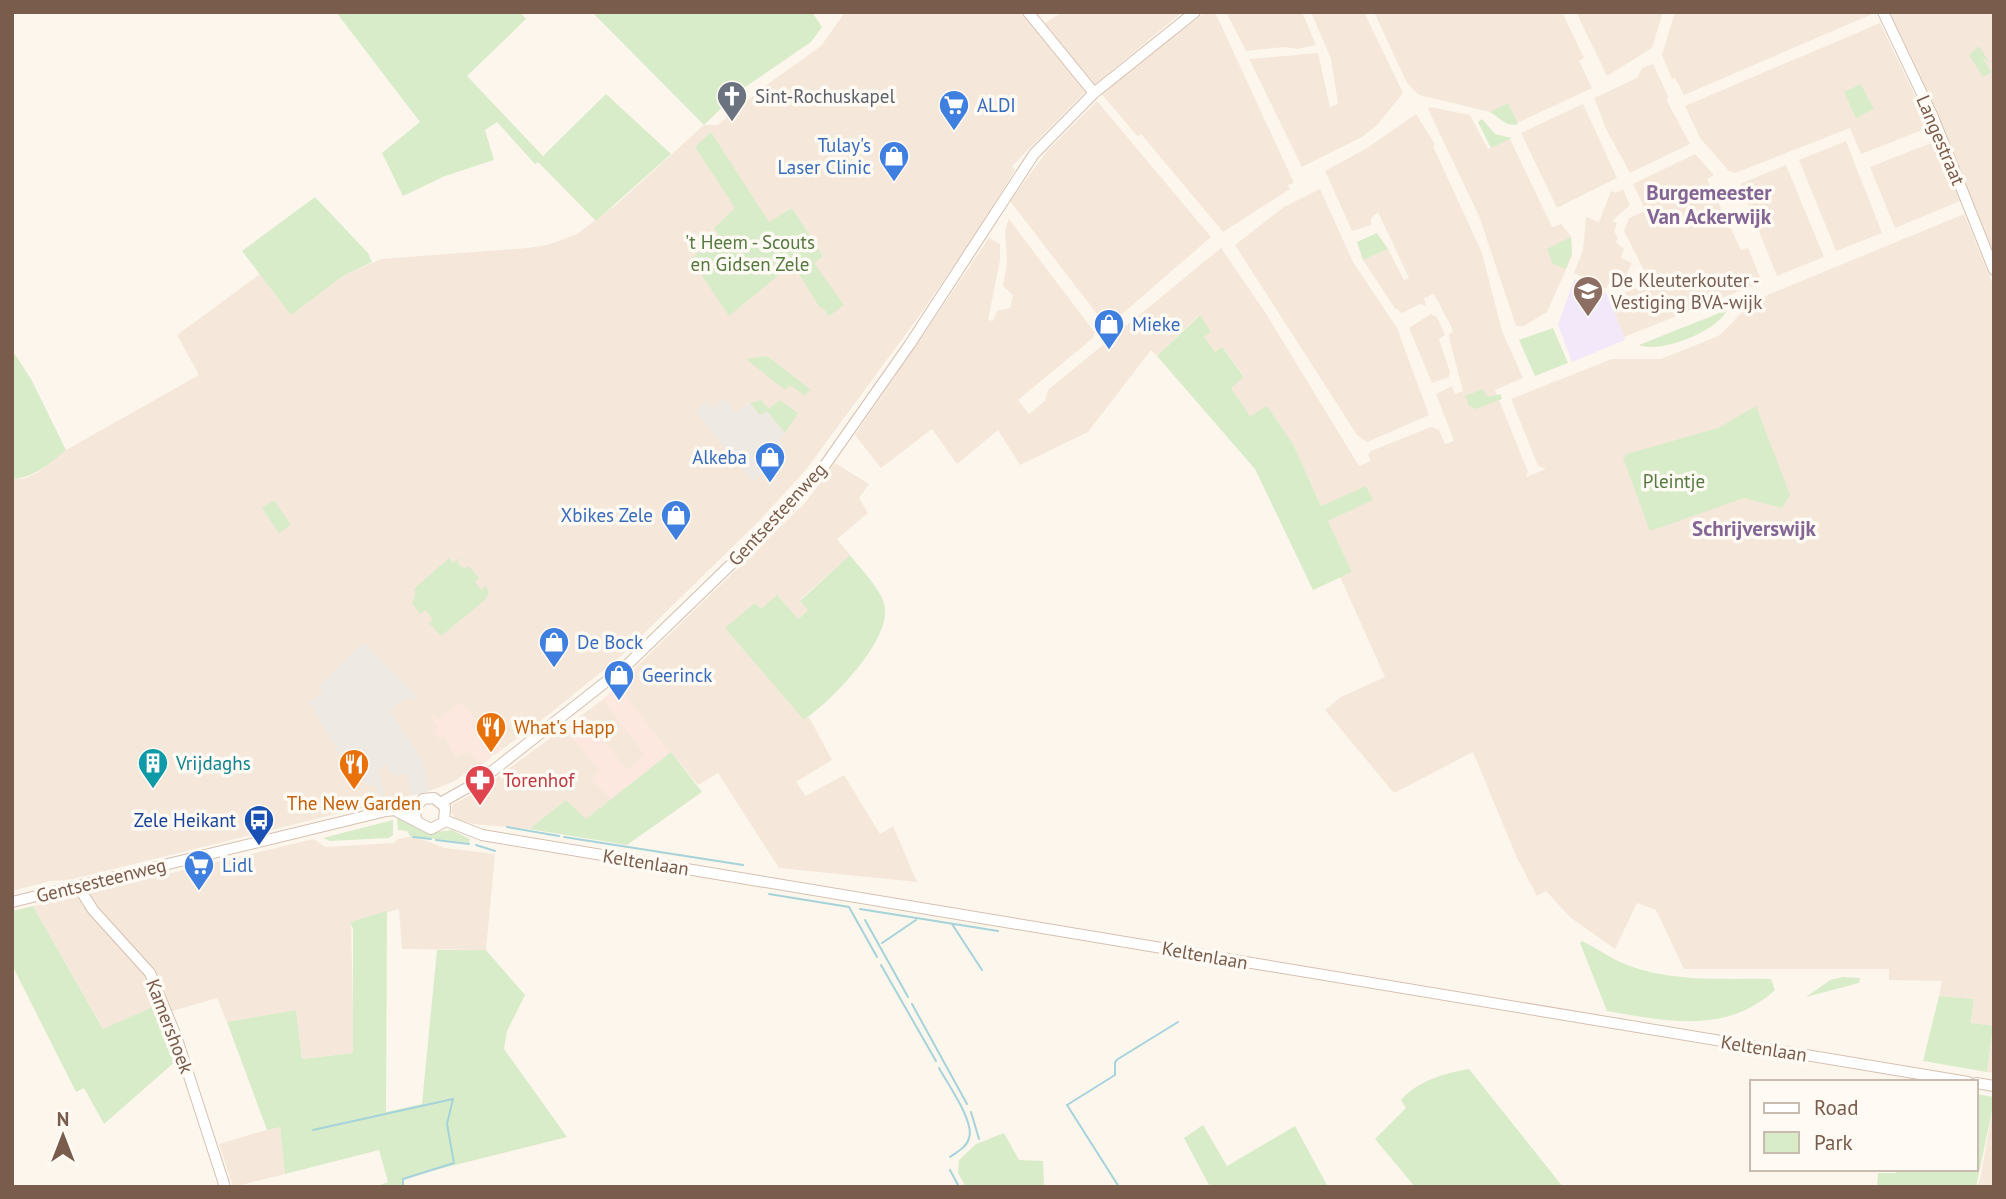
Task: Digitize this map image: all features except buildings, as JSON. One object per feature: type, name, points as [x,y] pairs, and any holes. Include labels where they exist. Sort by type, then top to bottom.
[{"type":"main road","points":[[1028,12],[1094,93]]},
{"type":"main road","name":"Gentsesteenweg","points":[[12,901],[415,808],[428,798],[442,802],[492,772],[626,666],[785,512],[822,468],[910,344],[967,260],[1027,163],[1094,93],[1195,12]]},
{"type":"main road","name":"Langestraat","points":[[1883,12],[1933,117],[1994,270]]},
{"type":"main road","points":[[395,811],[431,829],[444,821],[446,812],[442,802]]},
{"type":"main road","points":[[415,808],[416,821]]},
{"type":"main road","name":"Keltenlaan","points":[[444,821],[482,835],[1956,1080]]},
{"type":"main road","name":"Kamershoek","points":[[78,886],[93,910],[150,973],[176,1036],[225,1187]]},
{"type":"shaded area","points":[[845,12],[1024,12],[1086,91],[1012,166],[1015,170],[981,226],[922,312],[805,471],[758,522],[621,656],[527,732],[453,782],[429,791],[69,880],[50,881],[12,891],[12,479],[26,478],[38,472],[66,450],[199,375],[177,335],[260,274],[291,314],[343,276],[381,259],[527,248],[547,245],[577,234],[617,204],[704,125],[718,125],[761,89],[821,46]],"holes":[[[695,147],[769,223],[792,208],[823,256],[780,274],[691,259],[719,234],[714,228],[736,208]]]},
{"type":"shaded area","points":[[1063,12],[1180,14],[1094,85],[1043,24]]},
{"type":"shaded area","points":[[1206,12],[1215,12],[1294,183],[1288,185],[1290,189],[1223,232],[1141,134],[1138,136],[1133,131],[1100,92]]},
{"type":"shaded area","points":[[1226,12],[1302,12],[1316,45],[1297,49],[1285,47],[1246,51]]},
{"type":"shaded area","points":[[1311,12],[1364,12],[1403,93],[1378,124],[1362,137],[1302,167],[1249,59],[1318,53],[1330,107],[1338,104],[1331,59]]},
{"type":"shaded area","points":[[1374,12],[1562,12],[1584,58],[1579,61],[1592,88],[1517,123],[1508,103],[1490,112],[1419,95],[1407,83]]},
{"type":"shaded area","points":[[1576,12],[1663,12],[1652,48],[1607,76]]},
{"type":"shaded area","points":[[1675,12],[1877,12],[1684,95],[1675,78],[1672,79],[1662,55]]},
{"type":"shaded area","points":[[1894,12],[1994,12],[1994,254],[1943,127],[1890,16]]},
{"type":"shaded area","points":[[1880,23],[1930,127],[1861,154],[1850,128],[1735,173],[1729,171],[1700,138],[1685,106]]},
{"type":"shaded area","points":[[1653,64],[1668,96],[1667,101],[1690,144],[1630,173],[1606,129],[1594,98],[1637,78],[1642,68]]},
{"type":"shaded area","points":[[1097,101],[1211,237],[1107,327],[1010,201],[1048,150]]},
{"type":"shaded area","points":[[1583,104],[1617,178],[1557,208],[1521,133]]},
{"type":"shaded area","points":[[1430,107],[1470,115],[1488,149],[1510,139],[1552,227],[1561,224],[1571,236],[1572,256],[1547,312],[1524,326],[1516,326],[1479,216],[1428,109]]},
{"type":"shaded area","points":[[1416,114],[1435,144],[1433,146],[1482,253],[1502,331],[1523,378],[1495,390],[1528,472],[1526,477],[1546,469],[1538,466],[1511,399],[1612,359],[1661,359],[1711,339],[1720,335],[1753,301],[1964,214],[1994,287],[1994,1073],[1987,1072],[1993,1027],[1971,1024],[1974,999],[1939,996],[1942,981],[1889,980],[1889,969],[1684,969],[1656,910],[1637,903],[1615,949],[1571,918],[1546,891],[1537,896],[1517,858],[1473,752],[1394,793],[1325,710],[1341,697],[1385,677],[1340,577],[1352,572],[1328,521],[1372,500],[1366,487],[1321,506],[1293,444],[1267,407],[1251,417],[1230,388],[1244,376],[1222,347],[1215,352],[1203,337],[1199,315],[1157,356],[1151,350],[1088,432],[1020,465],[998,430],[957,464],[932,429],[881,468],[855,435],[989,238],[1000,244],[1000,260],[988,320],[993,321],[997,311],[1010,308],[1013,295],[1003,286],[1007,262],[1005,230],[1009,219],[1095,333],[1093,338],[1018,400],[1029,414],[1045,401],[1048,390],[1221,248],[1265,312],[1359,466],[1371,461],[1368,455],[1371,451],[1431,427],[1439,430],[1445,444],[1454,441],[1436,394],[1452,386],[1455,394],[1463,391],[1450,342],[1449,334],[1453,332],[1451,326],[1434,294],[1424,298],[1426,306],[1420,304],[1402,313],[1404,315],[1394,307],[1363,260],[1388,249],[1404,280],[1409,278],[1378,212],[1371,218],[1371,225],[1352,231],[1325,171],[1367,148]]},
{"type":"shaded area","points":[[1846,141],[1882,233],[1836,251],[1799,160]]},
{"type":"shaded area","points":[[1936,141],[1960,201],[1895,228],[1870,167]]},
{"type":"shaded area","points":[[1695,154],[1714,175],[1707,179],[1741,250],[1748,248],[1762,282],[1624,337],[1607,294],[1618,295],[1650,282],[1624,231],[1629,218],[1646,211],[1633,184]]},
{"type":"shaded area","points":[[1786,165],[1824,257],[1777,276],[1740,184]]},
{"type":"shaded area","points":[[1320,189],[1353,262],[1397,328],[1429,415],[1367,442],[1357,435],[1235,245],[1284,207]]},
{"type":"shaded area","points":[[1623,189],[1630,205],[1612,221],[1617,223],[1614,231],[1618,238],[1616,242],[1624,249],[1621,258],[1632,263],[1621,285],[1610,280],[1606,289],[1574,273],[1583,250],[1586,217],[1599,222],[1611,191],[1616,193]]},
{"type":"shaded area","name":"De Kleuterkouter - Vestiging BVA-wijk","points":[[1574,279],[1607,294],[1625,340],[1572,362],[1558,325]]},
{"type":"shaded area","points":[[1431,314],[1437,317],[1445,335],[1439,339],[1450,372],[1449,377],[1432,383],[1409,328]]},
{"type":"shaded area","points":[[724,398],[736,412],[749,403],[760,416],[766,411],[785,434],[780,441],[786,447],[773,457],[769,463],[771,466],[753,481],[695,412],[707,401],[712,408]]},
{"type":"shaded area","points":[[835,463],[869,484],[859,498],[868,513],[837,539],[850,555],[800,600],[808,610],[797,619],[760,609],[755,603],[804,720],[809,717],[832,760],[796,782],[806,796],[844,775],[880,834],[893,826],[917,882],[779,868],[718,773],[698,785],[671,752],[586,820],[566,800],[529,829],[474,824],[455,819],[451,812],[453,804],[477,792],[602,700],[805,503]]},
{"type":"shaded area","points":[[363,642],[418,697],[413,701],[410,697],[390,710],[423,762],[429,791],[411,796],[406,773],[393,776],[387,764],[379,769],[386,802],[380,803],[376,787],[362,782],[357,784],[309,702],[324,693],[319,686]]},
{"type":"shaded area","points":[[617,685],[670,753],[611,799],[591,779],[599,771],[566,729],[584,715],[627,770],[645,755],[603,700]]},
{"type":"shaded area","points":[[461,702],[503,749],[495,755],[491,750],[487,753],[491,758],[480,766],[469,751],[456,757],[444,737],[440,740],[434,730],[438,727],[431,716],[434,714],[439,719]]},
{"type":"shaded area","points":[[413,836],[445,848],[495,854],[486,950],[402,949],[399,909],[351,922],[354,1053],[302,1059],[296,1010],[227,1022],[217,998],[159,1015],[155,1006],[104,1030],[33,906],[314,839],[325,847],[394,843],[398,839]]},
{"type":"shaded area","points":[[1994,1102],[1994,1187],[1976,1187],[1980,1180]]},
{"type":"shaded area","points":[[280,1126],[285,1174],[233,1187],[219,1144]]},
{"type":"green space","points":[[336,12],[520,12],[526,19],[467,76],[543,156],[606,94],[671,154],[596,221],[538,162],[535,164],[497,122],[485,130],[494,160],[445,176],[403,196],[382,153],[420,122]]},
{"type":"green space","points":[[592,12],[812,12],[822,27],[811,42],[738,92],[704,125]]},
{"type":"green space","points":[[1979,46],[1990,63],[1982,57],[1991,72],[1983,77],[1969,55]]},
{"type":"green space","points":[[1861,84],[1874,109],[1856,118],[1844,92]]},
{"type":"green space","points":[[1508,103],[1518,124],[1507,123],[1490,112]]},
{"type":"green space","points":[[1482,119],[1495,134],[1512,138],[1491,148],[1478,122]]},
{"type":"green space","name":"'t Heem - Scouts en Gidsen Zele","points":[[711,132],[769,222],[792,208],[823,256],[814,263],[844,305],[829,316],[820,308],[797,271],[780,274],[729,316],[691,259],[718,234],[714,228],[735,208],[695,147]]},
{"type":"green space","points":[[315,197],[368,253],[372,262],[343,276],[291,315],[242,251]]},
{"type":"green space","points":[[1377,233],[1388,249],[1363,260],[1357,242]]},
{"type":"green space","points":[[1571,237],[1572,253],[1566,269],[1553,264],[1547,249]]},
{"type":"green space","points":[[1727,310],[1712,326],[1688,339],[1660,346],[1639,345]]},
{"type":"green space","points":[[1200,315],[1211,332],[1204,337],[1215,352],[1222,347],[1244,377],[1231,388],[1250,416],[1267,406],[1293,444],[1321,506],[1366,486],[1373,500],[1328,521],[1352,572],[1313,590],[1255,469],[1157,356]]},
{"type":"green space","points":[[1553,328],[1568,363],[1535,376],[1519,340]]},
{"type":"green space","points":[[12,350],[31,379],[66,450],[35,473],[12,479]]},
{"type":"green space","points":[[767,356],[810,389],[805,396],[790,385],[785,390],[746,359]]},
{"type":"green space","points":[[1483,389],[1488,397],[1500,394],[1502,399],[1476,409],[1469,406],[1465,396]]},
{"type":"green space","points":[[761,400],[769,409],[780,400],[798,413],[785,433],[767,411],[760,415],[750,403]]},
{"type":"green space","name":"Pleintje","points":[[1756,406],[1790,495],[1782,508],[1744,498],[1650,531],[1623,458],[1627,454],[1718,428]]},
{"type":"green space","points":[[274,500],[291,525],[279,533],[262,508]]},
{"type":"green space","points":[[850,555],[881,595],[885,609],[883,623],[868,655],[855,671],[828,700],[804,720],[725,628],[755,603],[761,609],[777,595],[798,619],[808,610],[800,601]]},
{"type":"green space","points":[[461,557],[457,562],[464,569],[469,566],[479,578],[475,582],[481,590],[486,586],[489,592],[485,600],[441,636],[429,623],[433,619],[425,610],[420,614],[412,603],[416,592],[414,589],[449,558],[453,563]]},
{"type":"green space","points":[[671,752],[702,792],[627,845],[529,829],[566,800],[586,819]]},
{"type":"green space","points":[[397,817],[426,833],[452,830],[470,839],[469,843],[410,836],[407,831],[398,830]]},
{"type":"green space","points":[[393,820],[393,835],[389,838],[330,841],[323,838]]},
{"type":"green space","points":[[33,906],[103,1029],[155,1006],[177,1060],[104,1124],[84,1088],[76,1092],[12,965],[12,911]]},
{"type":"green space","points":[[387,911],[386,1112],[422,1104],[437,950],[486,950],[525,995],[507,1031],[504,1049],[567,1137],[403,1178],[403,1187],[374,1187],[388,1182],[379,1150],[285,1174],[280,1127],[267,1130],[227,1022],[296,1010],[302,1059],[353,1053],[353,929],[350,922]]},
{"type":"green space","points":[[1582,941],[1615,960],[1638,969],[1694,978],[1771,979],[1775,990],[1736,1014],[1716,1019],[1673,1021],[1607,1011],[1580,943]]},
{"type":"green space","points":[[1843,977],[1860,978],[1859,983],[1806,997],[1830,980]]},
{"type":"green space","points":[[1939,996],[1974,999],[1971,1023],[1993,1026],[1987,1072],[1923,1061]]},
{"type":"green space","points":[[1469,1069],[1563,1187],[1415,1187],[1375,1139],[1406,1108],[1401,1100],[1408,1093],[1423,1083]]},
{"type":"green space","points":[[1978,1094],[1994,1097],[1976,1187],[1877,1187],[1878,1173],[1978,1171]]},
{"type":"green space","points":[[1203,1125],[1227,1166],[1295,1126],[1328,1187],[1210,1187],[1184,1138]]},
{"type":"green space","points":[[1004,1133],[1019,1160],[1043,1161],[1044,1187],[966,1187],[958,1173],[959,1160],[976,1144]]},
{"type":"waterway","points":[[507,827],[559,836]]},
{"type":"waterway","points":[[413,837],[431,839]]},
{"type":"waterway","points":[[564,837],[743,865]]},
{"type":"waterway","points":[[436,840],[469,844]]},
{"type":"waterway","points":[[476,845],[495,851]]},
{"type":"waterway","points":[[769,894],[849,907],[877,957]]},
{"type":"waterway","points":[[860,909],[998,931]]},
{"type":"waterway","points":[[865,920],[908,997]]},
{"type":"waterway","points":[[882,943],[916,920]]},
{"type":"waterway","points":[[952,924],[982,970]]},
{"type":"waterway","points":[[881,965],[936,1061]]},
{"type":"waterway","points":[[912,1004],[967,1104]]},
{"type":"waterway","points":[[1119,1187],[1067,1105],[1115,1075],[1115,1062],[1118,1059],[1178,1022]]},
{"type":"waterway","points":[[939,1068],[964,1113],[970,1131],[966,1144],[950,1157]]},
{"type":"waterway","points":[[313,1130],[453,1099],[447,1124],[454,1163],[403,1179],[403,1187]]},
{"type":"waterway","points":[[971,1112],[979,1139]]},
{"type":"waterway","points":[[950,1170],[959,1187]]},
{"type":"place","name":"Sint-Rochuskapel","points":[[732,123]]},
{"type":"place","name":"ALDI","points":[[954,132]]},
{"type":"place","name":"Tulay's Laser Clinic","points":[[894,183]]},
{"type":"place","name":"De Kleuterkouter - Vestiging BVA-wijk","points":[[1588,318]]},
{"type":"place","name":"Mieke","points":[[1109,351]]},
{"type":"place","name":"Alkeba","points":[[770,484]]},
{"type":"place","name":"Xbikes Zele","points":[[676,542]]},
{"type":"place","name":"De Bock","points":[[554,669]]},
{"type":"place","name":"Geerinck","points":[[619,702]]},
{"type":"place","name":"What's Happ","points":[[491,754]]},
{"type":"place","name":"Vrijdaghs","points":[[153,790]]},
{"type":"place","name":"The New Garden","points":[[354,791]]},
{"type":"place","name":"Torenhof","points":[[480,807]]},
{"type":"place","name":"Zele Heikant","points":[[259,847]]},
{"type":"place","name":"Lidl","points":[[199,892]]},
{"type":"district","name":"Burgemeester Van Ackerwijk","points":[[1709,205]]},
{"type":"district","name":"Schrijverswijk","points":[[1754,529]]}]
